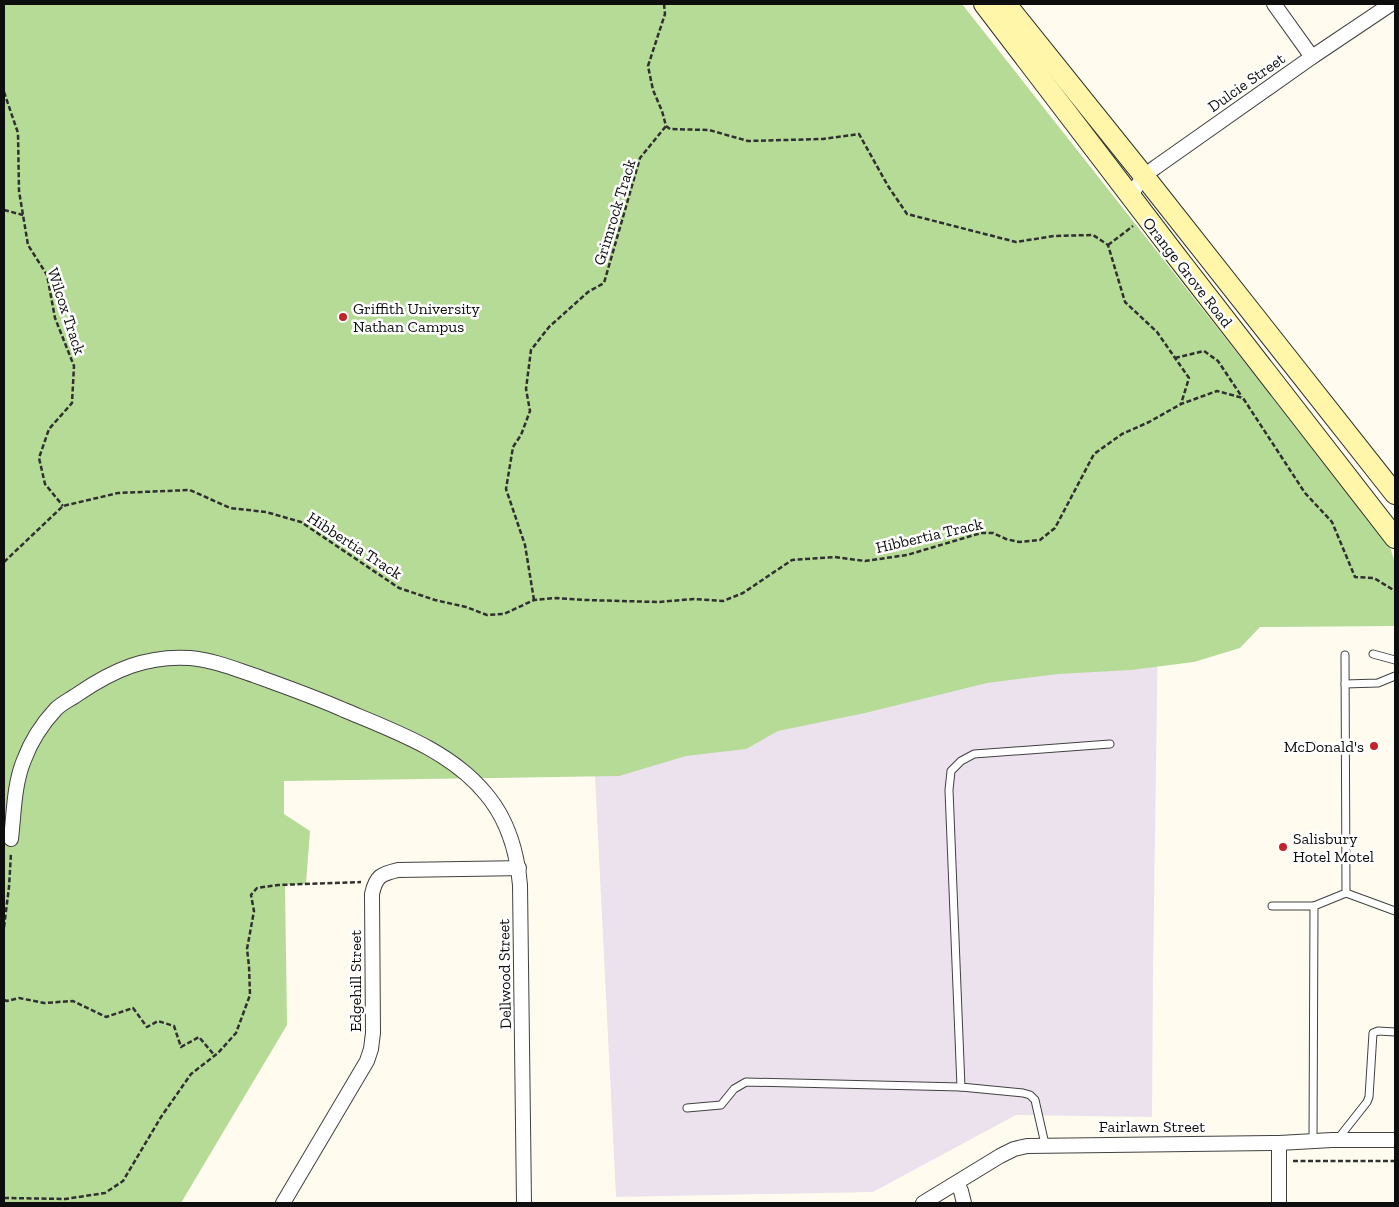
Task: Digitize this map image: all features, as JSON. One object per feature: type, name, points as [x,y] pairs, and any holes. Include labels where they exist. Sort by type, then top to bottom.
[{"type":"main road","name":"Orange Grove Road","points":[[984,4],[1146,217],[1395,538]]},
{"type":"main road","name":"Orange Grove Road","points":[[1006,4],[1395,494]]},
{"type":"street","points":[[1274,4],[1312,57]]},
{"type":"street","name":"Dulcie Street","points":[[1130,196],[1144,176],[1312,57],[1391,4]]},
{"type":"street","name":"Dellwood Street","points":[[12,839],[17,789],[23,761],[38,730],[57,708],[100,679],[132,665],[164,658],[191,658],[212,662],[317,698],[432,750],[456,766],[485,792],[498,808],[514,847],[519,868],[524,1203]]},
{"type":"street","points":[[375,882],[384,873],[398,870],[519,868]]},
{"type":"street","name":"Edgehill Street","points":[[283,1203],[367,1062],[372,1049],[372,894],[375,882]]},
{"type":"street","name":"Fairlawn Street","points":[[924,1203],[1000,1156],[1014,1149],[1027,1146],[1044,1144],[1279,1143],[1395,1140]]},
{"type":"street","points":[[1279,1143],[1279,1203]]},
{"type":"street","points":[[957,1183],[964,1203]]},
{"type":"lane","points":[[1345,654],[1346,893]]},
{"type":"lane","points":[[1374,654],[1395,660]]},
{"type":"lane","points":[[1345,684],[1378,683],[1394,674]]},
{"type":"lane","points":[[961,1087],[949,790],[951,771],[961,761],[974,754],[1110,744]]},
{"type":"lane","points":[[1272,906],[1314,906],[1346,893],[1395,911]]},
{"type":"lane","points":[[1313,1141],[1314,906]]},
{"type":"lane","points":[[1337,1140],[1369,1097],[1372,1033],[1378,1031],[1395,1032]]},
{"type":"lane","points":[[686,1108],[721,1105],[734,1089],[746,1082],[961,1087],[1023,1093],[1035,1100],[1044,1144]]},
{"type":"path","points":[[664,4],[665,14],[648,66],[653,90],[666,126],[670,129],[709,130],[748,141],[823,139],[859,134],[888,186],[907,214],[1016,242],[1054,236],[1093,236],[1108,245],[1125,302],[1157,332],[1189,378],[1181,404]]},
{"type":"path","name":"Wilcox Track","points":[[4,92],[18,133],[19,191],[28,245],[47,275],[55,318],[74,366],[72,403],[50,429],[39,458],[45,484],[63,506]]},
{"type":"path","name":"Grimrock Track","points":[[534,600],[525,545],[506,489],[513,447],[521,435],[530,412],[526,389],[531,350],[550,327],[588,292],[604,283],[640,158],[666,126]]},
{"type":"path","points":[[4,210],[23,215]]},
{"type":"path","points":[[1108,245],[1146,217]]},
{"type":"path","points":[[1175,358],[1204,351],[1218,361],[1305,493],[1332,522],[1355,576],[1374,578],[1395,591]]},
{"type":"path","name":"Hibbertia Track","points":[[63,506],[118,493],[190,490],[230,508],[266,512],[301,522],[399,588],[488,614],[504,614],[534,600],[556,598],[658,602],[694,599],[723,601],[743,593],[792,560],[835,557],[865,561],[907,555],[981,533],[993,533],[1019,542],[1040,540],[1055,528],[1094,454],[1122,434],[1149,422],[1181,404],[1217,391],[1243,398]]},
{"type":"path","points":[[4,562],[63,506]]},
{"type":"path","points":[[4,927],[12,839]]},
{"type":"path","points":[[4,1198],[65,1200],[105,1193],[123,1181],[161,1117],[191,1074],[215,1056],[236,1033],[250,995],[247,949],[254,911],[251,895],[257,888],[278,885],[375,882]]},
{"type":"path","points":[[4,1000],[19,998],[44,1004],[72,1000],[106,1017],[133,1008],[147,1027],[158,1021],[174,1026],[181,1047],[199,1037],[215,1056]]},
{"type":"path","points":[[1279,1161],[1395,1161]]},
{"type":"shaded area","points":[[1158,628],[1152,1117],[1016,1115],[873,1192],[616,1197],[595,777],[592,632]]},
{"type":"green space","points":[[4,4],[962,4],[1390,547],[1395,563],[1395,626],[1260,627],[1240,648],[1194,662],[1131,670],[1058,674],[987,683],[865,713],[778,731],[746,749],[686,756],[619,776],[284,781],[284,814],[310,831],[306,884],[285,885],[287,1025],[181,1203],[4,1203]]},
{"type":"place","name":"Griffith University Nathan Campus","points":[[343,317]]},
{"type":"place","name":"McDonald's","points":[[1374,746]]},
{"type":"place","name":"Salisbury Hotel Motel","points":[[1283,847]]}]
